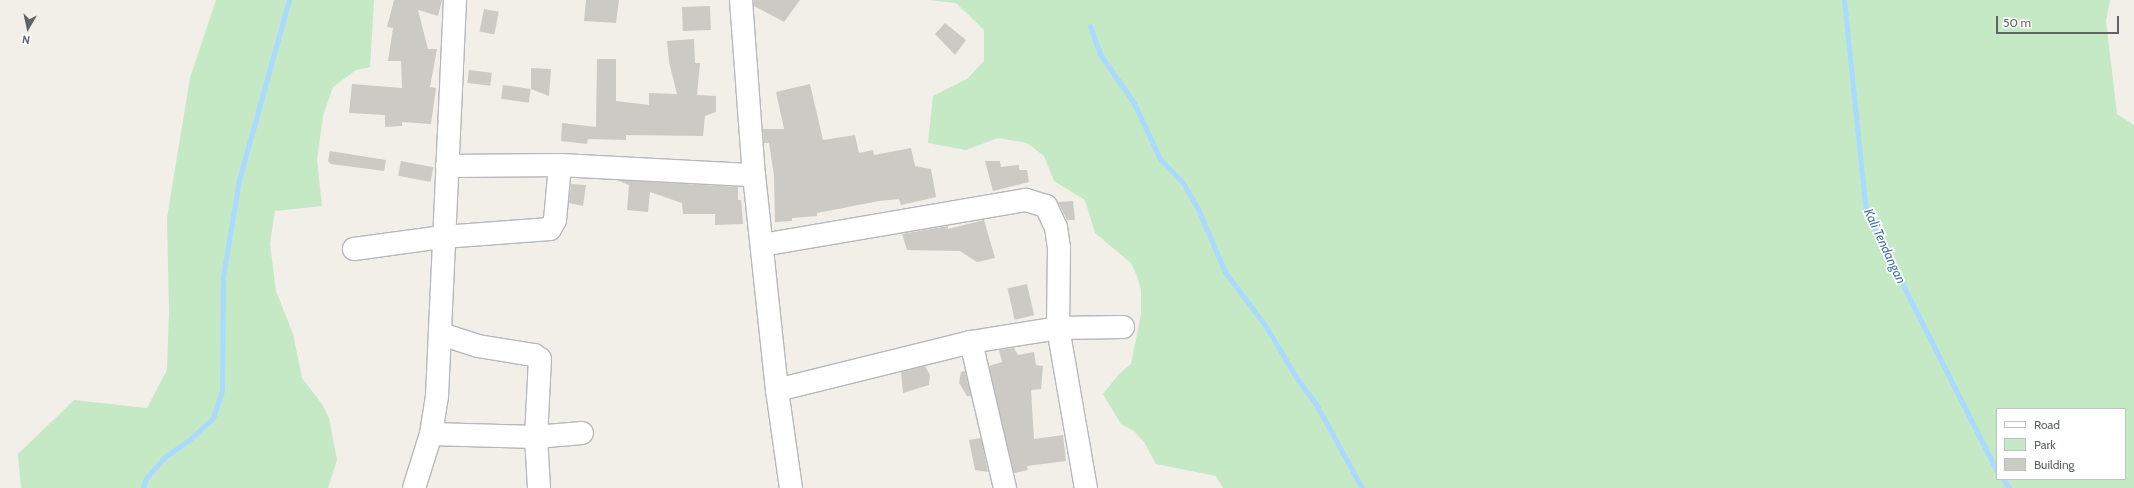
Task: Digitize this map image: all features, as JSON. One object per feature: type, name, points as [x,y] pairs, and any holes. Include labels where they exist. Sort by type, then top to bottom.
[{"type":"street","points":[[414,488],[431,434],[437,396],[441,334],[443,236],[455,0]]},
{"type":"street","points":[[741,0],[754,175],[777,390],[791,488]]},
{"type":"street","points":[[447,166],[560,165],[754,175]]},
{"type":"street","points":[[354,249],[443,236],[550,229],[555,220],[560,165]]},
{"type":"street","points":[[762,246],[942,212],[1026,200],[1038,202],[1046,206],[1056,227],[1059,248],[1058,328],[1086,488]]},
{"type":"street","points":[[777,390],[971,342],[1058,328],[1123,327]]},
{"type":"street","points":[[441,334],[478,346],[534,355],[540,359],[536,437],[539,488]]},
{"type":"street","points":[[971,342],[1005,488]]},
{"type":"street","points":[[431,434],[536,437],[582,433]]},
{"type":"green space","points":[[216,0],[374,0],[370,67],[356,70],[333,87],[323,116],[317,160],[322,206],[275,211],[270,244],[276,291],[293,334],[302,378],[322,404],[329,418],[337,460],[328,488],[21,488],[18,454],[74,400],[147,408],[167,370],[169,311],[167,218],[190,78]]},
{"type":"green space","points":[[928,0],[2110,0],[2106,21],[2117,114],[2134,125],[2134,488],[1223,488],[1216,476],[1156,464],[1144,442],[1134,431],[1121,424],[1103,394],[1119,374],[1131,364],[1141,314],[1141,290],[1131,263],[1095,233],[1085,200],[1054,181],[1044,156],[1027,143],[998,138],[966,150],[928,143],[933,96],[967,79],[984,61],[984,30],[956,3]]},
{"type":"building","points":[[394,0],[442,0],[438,16],[418,10],[428,49],[437,49],[430,87],[436,88],[431,124],[402,122],[402,126],[385,127],[385,115],[349,113],[352,84],[402,88],[401,61],[388,61],[393,28],[387,27]]},
{"type":"building","points":[[586,0],[619,0],[616,23],[584,21]]},
{"type":"building","points":[[754,0],[800,0],[784,22],[754,6]]},
{"type":"building","points":[[710,6],[711,30],[683,31],[682,7]]},
{"type":"building","points":[[484,9],[499,12],[494,34],[480,32]]},
{"type":"building","points":[[945,23],[966,40],[955,55],[935,34]]},
{"type":"building","points":[[694,39],[695,63],[700,63],[697,95],[716,96],[716,112],[705,116],[703,136],[626,135],[626,140],[588,139],[587,144],[561,141],[562,123],[596,127],[597,59],[616,59],[616,101],[649,105],[649,93],[677,94],[669,62],[667,41]]},
{"type":"building","points":[[531,68],[551,69],[549,96],[531,89]]},
{"type":"building","points":[[469,70],[492,73],[490,86],[467,83]]},
{"type":"building","points":[[810,84],[823,140],[855,135],[859,153],[873,150],[874,155],[911,148],[915,166],[931,169],[936,197],[901,205],[899,199],[879,201],[817,213],[817,216],[792,218],[792,221],[775,222],[774,176],[769,143],[764,143],[763,129],[784,129],[776,92]]},
{"type":"building","points":[[503,85],[531,89],[529,103],[501,99]]},
{"type":"building","points":[[330,151],[386,160],[384,171],[331,164],[328,161]]},
{"type":"building","points":[[401,161],[433,167],[431,182],[398,176]]},
{"type":"building","points":[[985,161],[1000,161],[1001,167],[1019,165],[1019,170],[1027,170],[1029,182],[993,191]]},
{"type":"building","points":[[617,180],[738,187],[738,200],[741,200],[743,224],[715,225],[715,214],[683,214],[682,203],[650,192],[648,212],[627,210],[629,185]]},
{"type":"building","points":[[571,184],[586,185],[583,206],[569,203]]},
{"type":"building","points":[[1073,201],[1075,220],[1067,220],[1058,202]]},
{"type":"building","points":[[984,220],[995,258],[977,262],[960,251],[907,250],[902,234],[948,226],[948,229]]},
{"type":"building","points":[[1027,284],[1034,315],[1015,320],[1008,288]]},
{"type":"building","points":[[1014,348],[1018,355],[1034,352],[1036,365],[1043,366],[1041,389],[1031,390],[1034,439],[1063,435],[1066,461],[1027,466],[1028,470],[1014,473],[989,366],[1002,362],[999,350]]},
{"type":"building","points":[[925,366],[930,375],[929,385],[903,393],[901,372]]},
{"type":"building","points":[[965,371],[971,396],[967,396],[959,383],[961,372]]},
{"type":"building","points":[[981,438],[988,472],[975,470],[969,440]]},
{"type":"waterway","points":[[143,488],[146,478],[166,456],[190,439],[213,418],[222,390],[223,277],[239,180],[289,0]]},
{"type":"waterway","name":"Kali Tendangan","points":[[1844,0],[1866,212],[1996,469]]},
{"type":"waterway","points":[[1090,26],[1100,54],[1134,103],[1160,159],[1183,183],[1198,209],[1225,272],[1265,325],[1298,380],[1316,404],[1362,488]]},
{"type":"waterway","name":"Kali Tendangan","points":[[2004,480],[2009,488]]}]
